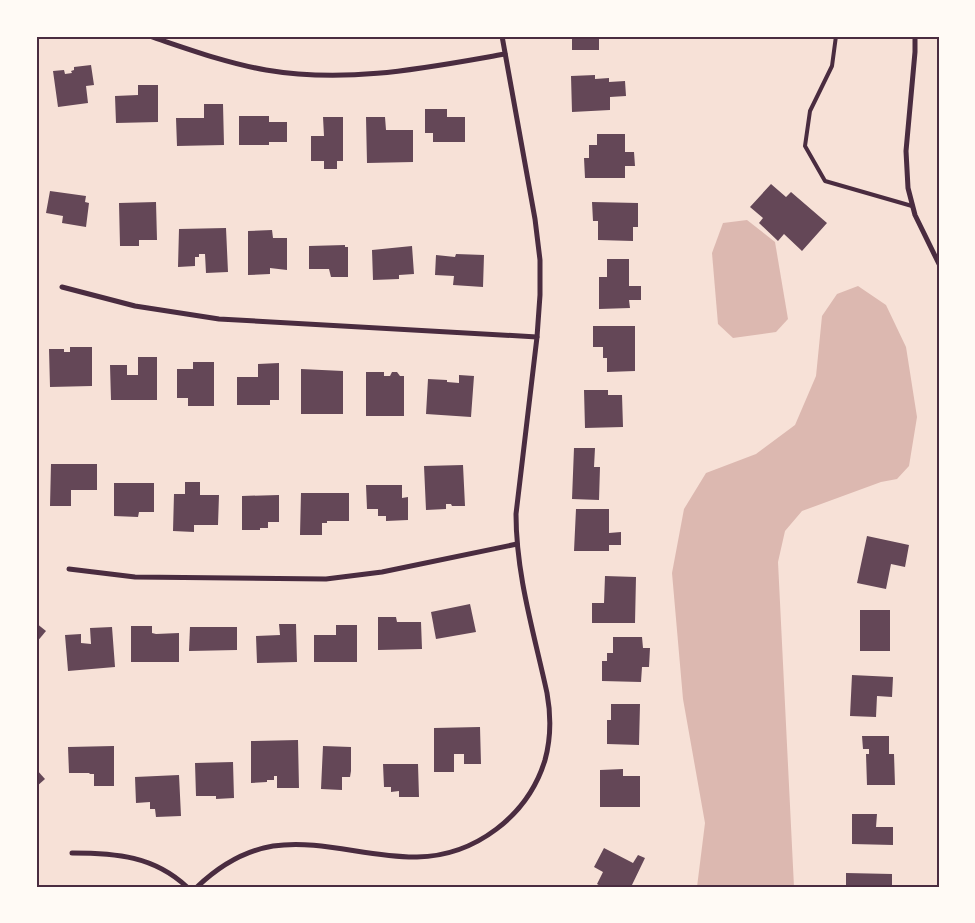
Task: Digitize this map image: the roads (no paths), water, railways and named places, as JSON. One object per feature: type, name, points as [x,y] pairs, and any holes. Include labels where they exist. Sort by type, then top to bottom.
[{"type":"street","points":[[149,36],[230,62],[266,70],[313,75],[378,74],[505,54]]},
{"type":"street","points":[[197,887],[220,867],[236,858],[264,848],[300,845],[400,856],[438,855],[456,850],[483,839],[512,816],[530,794],[539,777],[545,759],[550,730],[550,711],[520,574],[516,514],[537,336],[540,260],[502,36]]},
{"type":"street","points":[[915,36],[915,61],[906,151],[908,188],[912,206],[939,264]]},
{"type":"street","points":[[62,287],[135,306],[219,319],[537,336]]},
{"type":"street","points":[[69,569],[135,577],[326,579],[382,572],[518,544]]},
{"type":"street","points":[[72,853],[106,853],[134,858],[163,869],[187,887]]},
{"type":"lane","points":[[836,36],[832,66],[810,111],[805,146],[825,180],[912,206]]}]
